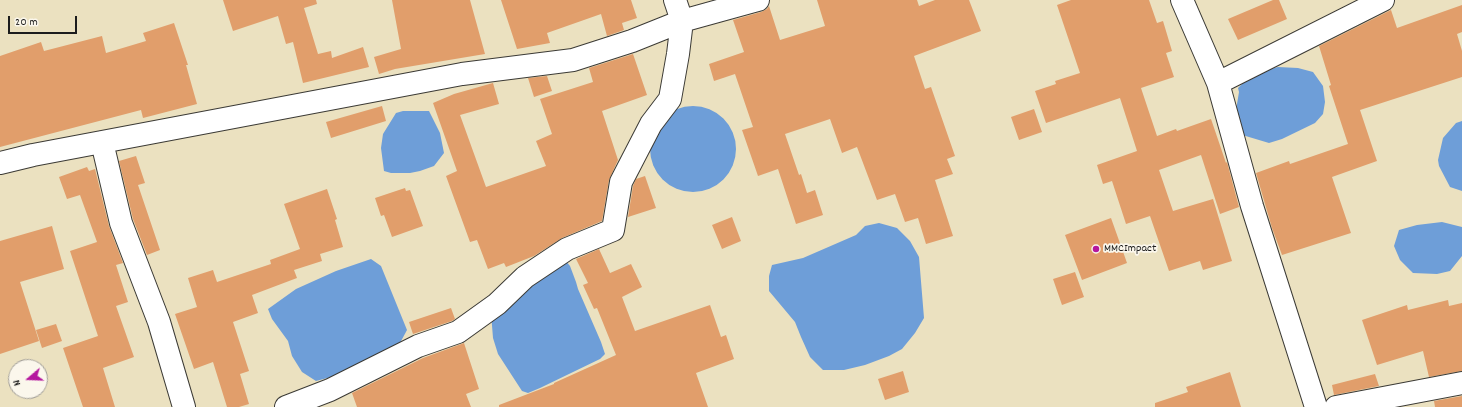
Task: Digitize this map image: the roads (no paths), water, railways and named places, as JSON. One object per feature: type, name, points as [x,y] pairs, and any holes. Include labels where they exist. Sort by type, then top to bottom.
[{"type":"street","points":[[286,407],[330,390],[418,346],[458,332],[497,304],[525,277],[567,249],[613,230],[621,182],[650,124],[670,99],[682,21],[675,0]]},
{"type":"street","points":[[0,163],[33,155],[462,74],[573,60],[632,41],[682,21],[758,0]]},
{"type":"street","points":[[1182,0],[1218,83],[1252,206],[1316,407]]},
{"type":"street","points":[[1218,83],[1383,0]]},
{"type":"street","points":[[102,142],[121,223],[160,322],[184,407]]},
{"type":"street","points":[[1336,407],[1462,383]]},
{"type":"water","points":[[1278,67],[1298,68],[1313,72],[1323,86],[1325,102],[1323,114],[1315,123],[1282,139],[1269,143],[1239,134],[1235,116],[1239,92],[1238,88],[1247,79],[1260,72]]},
{"type":"water","points":[[693,106],[710,109],[717,113],[729,125],[733,132],[736,149],[733,166],[729,173],[717,185],[710,189],[693,192],[676,189],[669,185],[657,173],[653,166],[650,149],[653,132],[657,125],[669,113],[676,109]]},
{"type":"water","points":[[403,111],[429,111],[440,133],[444,153],[434,166],[410,173],[391,173],[384,171],[381,148],[383,134],[396,113]]},
{"type":"water","points":[[1462,121],[1462,191],[1450,187],[1439,166],[1438,160],[1443,138],[1456,123]]},
{"type":"water","points":[[1442,222],[1462,227],[1462,256],[1450,271],[1437,274],[1413,273],[1400,260],[1394,246],[1399,230],[1417,225]]},
{"type":"water","points":[[879,223],[897,228],[910,241],[919,257],[924,318],[915,333],[902,349],[889,356],[865,365],[844,370],[823,370],[810,357],[795,322],[769,291],[769,276],[772,265],[803,258],[856,235],[865,226]]},
{"type":"water","points":[[371,259],[381,266],[407,330],[400,343],[335,376],[316,381],[302,372],[292,356],[288,341],[272,319],[268,309],[296,289],[336,271]]},
{"type":"water","points":[[565,260],[570,266],[605,354],[600,359],[528,393],[522,391],[498,354],[493,338],[491,313]]},
{"type":"place","name":"MMCImpact","points":[[1096,249]]}]
